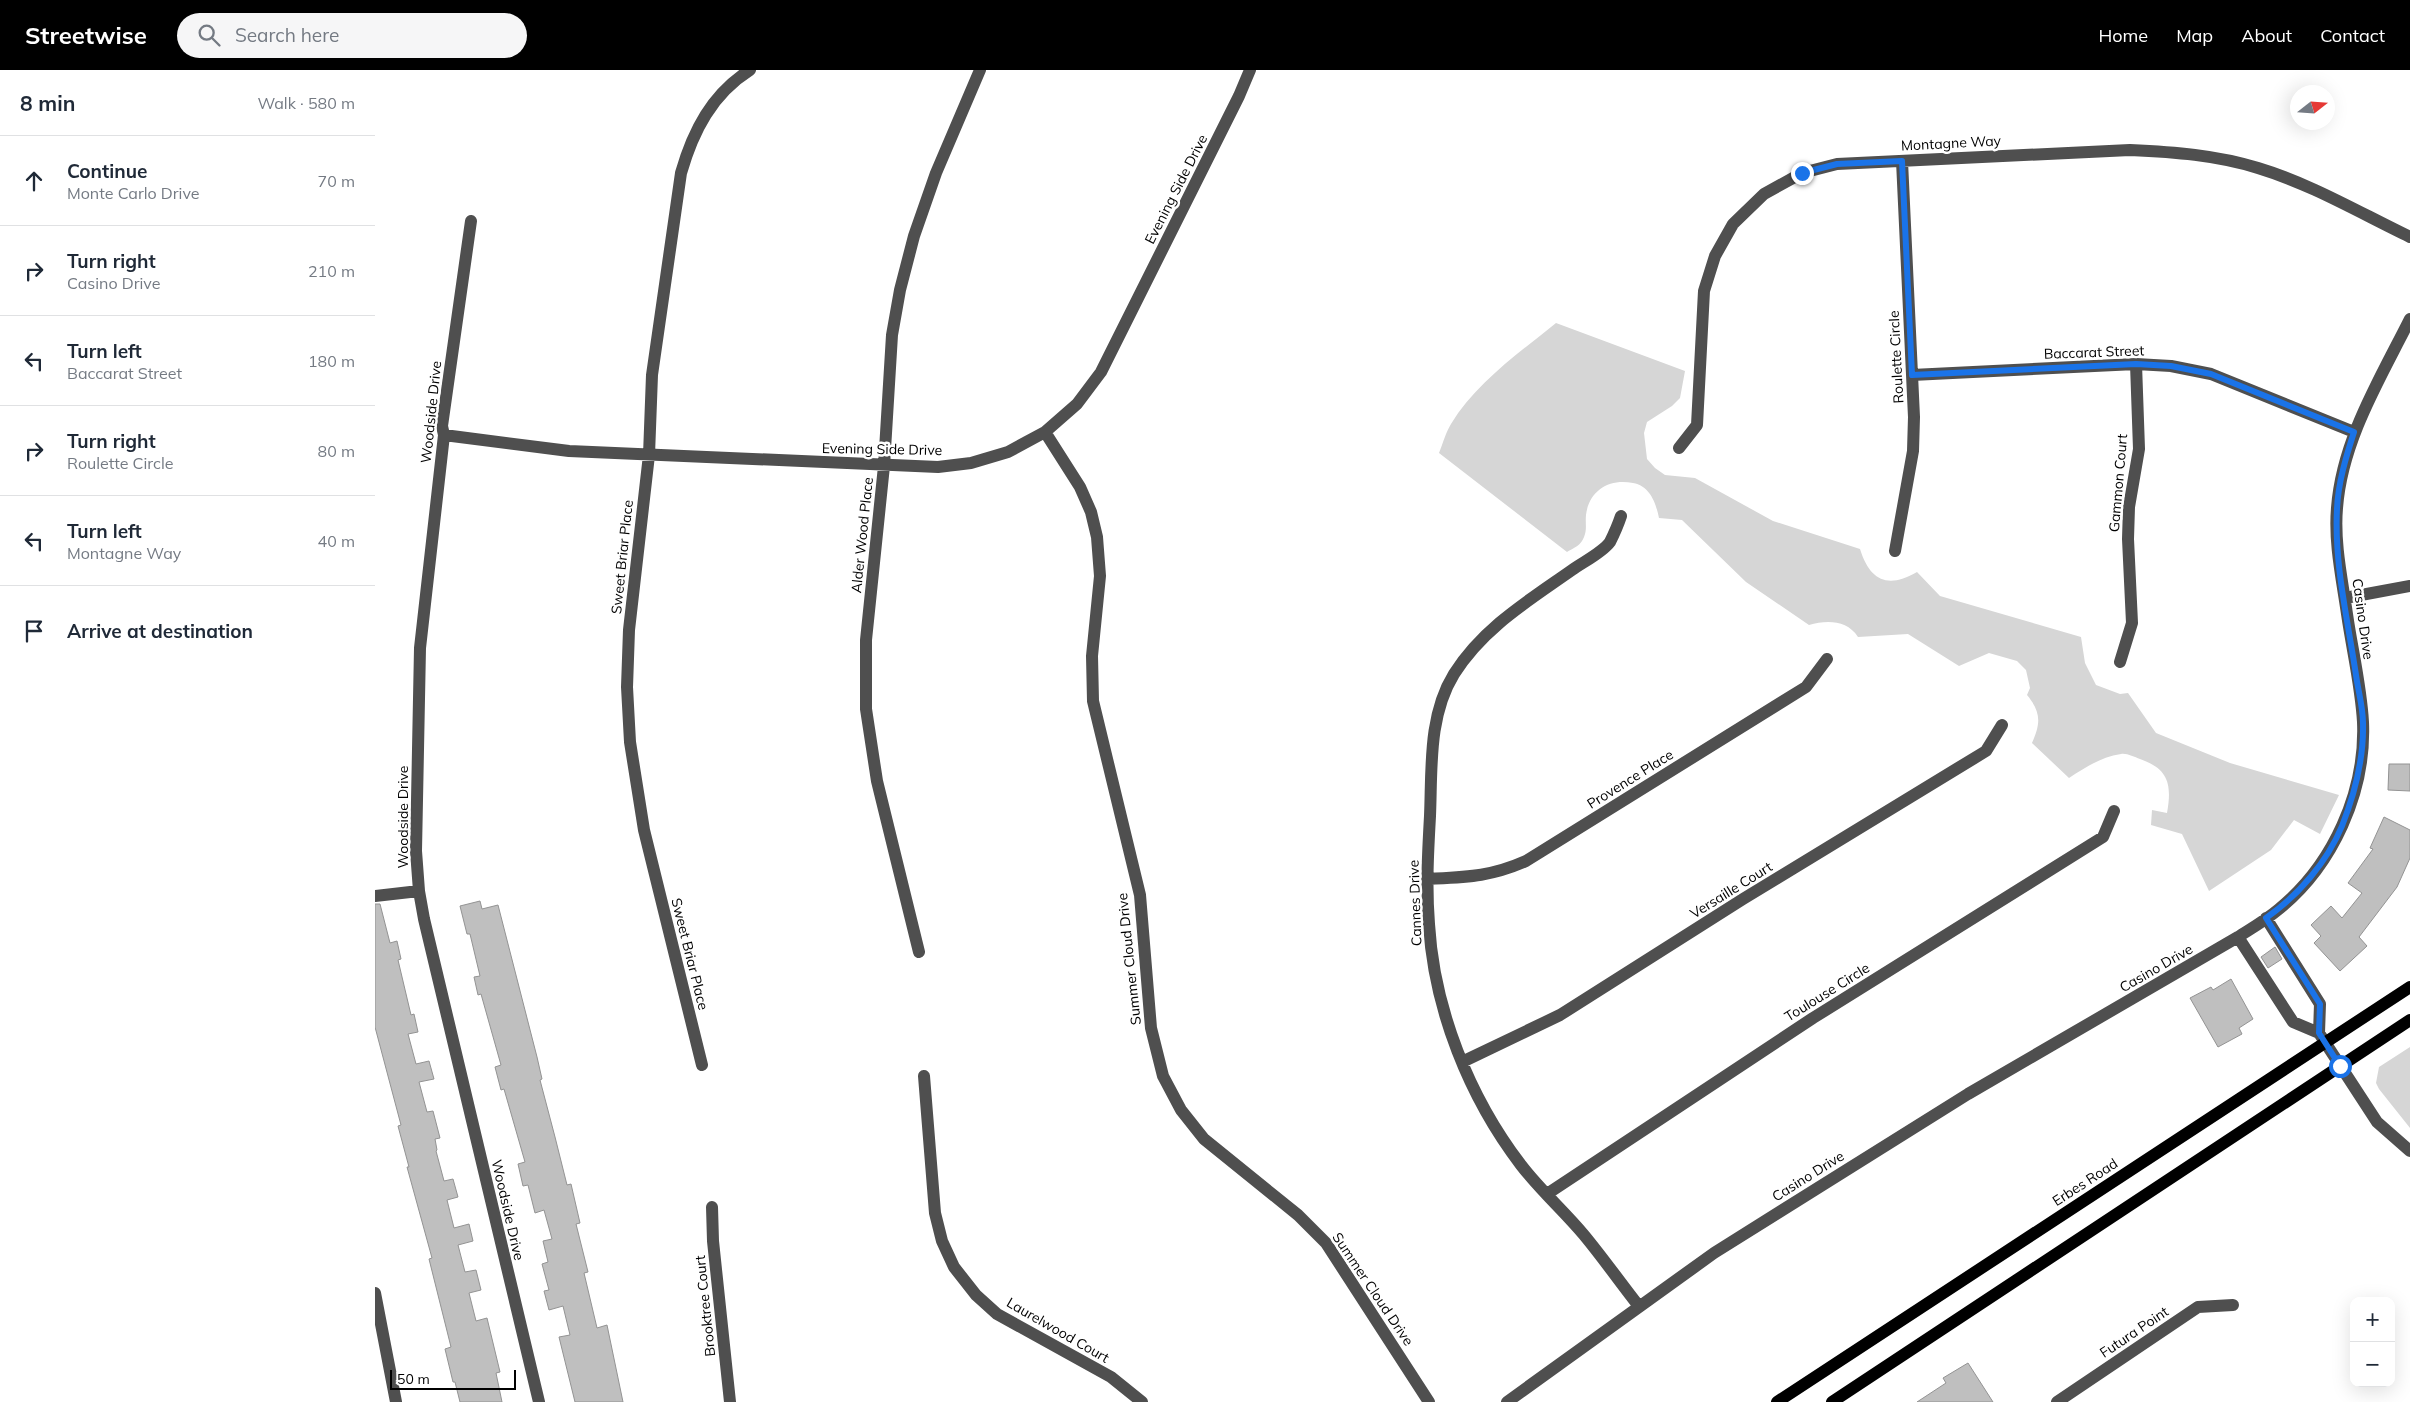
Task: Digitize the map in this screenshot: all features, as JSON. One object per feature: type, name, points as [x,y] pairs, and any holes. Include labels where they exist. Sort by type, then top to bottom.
[{"type":"main road","name":"Erbes Road","points":[[1777,1402],[2322,1038],[2410,987]]},
{"type":"main road","points":[[1832,1402],[2410,1020]]},
{"type":"street","name":"Sweet Briar Place","points":[[702,1065],[644,830],[630,742],[627,687],[629,630],[649,455],[652,375],[681,173],[690,141],[713,103],[741,76],[750,70]]},
{"type":"street","name":"Alder Wood Place","points":[[919,952],[877,781],[866,709],[866,640],[884,466],[892,335],[900,290],[913,236],[936,173],[980,70]]},
{"type":"street","name":"Evening Side Drive","points":[[444,435],[569,451],[884,466],[937,467],[971,463],[1008,452],[1045,432],[1077,404],[1101,372],[1239,96],[1250,70]]},
{"type":"street","name":"Montagne Way","points":[[1679,448],[1697,425],[1704,291],[1715,256],[1733,224],[1764,194],[1802,173],[1837,164],[2131,150],[2211,156],[2258,168],[2299,182],[2410,237]]},
{"type":"street","name":"Roulette Circle","points":[[1895,551],[1913,451],[1912,375],[1902,161]]},
{"type":"street","name":"Woodside Drive","points":[[471,221],[442,426],[444,435],[420,648],[416,851],[423,920],[539,1402]]},
{"type":"street","name":"Casino Drive","points":[[1515,1396],[1638,1305],[1714,1253],[1968,1094],[2238,937],[2279,909],[2320,864],[2336,840],[2353,798],[2361,762],[2363,722],[2338,544],[2337,509],[2343,467],[2354,432],[2410,319]]},
{"type":"street","name":"Baccarat Street","points":[[1912,375],[2136,364],[2171,366],[2211,374],[2354,432]]},
{"type":"street","name":"Gammon Court","points":[[2120,662],[2132,624],[2128,539],[2129,507],[2139,449],[2136,364]]},
{"type":"street","name":"Summer Cloud Drive","points":[[1045,432],[1080,487],[1091,512],[1097,537],[1100,576],[1092,656],[1093,700],[1140,895],[1151,1028],[1163,1076],[1181,1110],[1204,1139],[1298,1215],[1326,1243],[1429,1402]]},
{"type":"street","name":"Cannes Drive","points":[[1621,516],[1609,544],[1499,621],[1473,646],[1453,677],[1441,705],[1434,736],[1427,879],[1429,926],[1434,970],[1446,1016],[1462,1062],[1499,1134],[1522,1166],[1584,1236],[1638,1305]]},
{"type":"street","points":[[2345,598],[2410,586]]},
{"type":"street","name":"Provence Place","points":[[1427,879],[1481,877],[1507,870],[1526,861],[1806,687],[1827,659]]},
{"type":"street","name":"Versaille Court","points":[[1462,1062],[1560,1015],[1743,899],[1985,751],[2002,725]]},
{"type":"street","name":"Toulouse Circle","points":[[1547,1194],[1813,1018],[2103,837],[2115,811]]},
{"type":"street","points":[[375,896],[419,891]]},
{"type":"street","points":[[2266,918],[2320,1004],[2322,1038]]},
{"type":"street","points":[[2238,937],[2293,1022],[2322,1038],[2377,1122],[2410,1151]]},
{"type":"street","name":"Laurelwood Court","points":[[924,1076],[935,1213],[942,1240],[954,1267],[976,1295],[997,1314],[1111,1377],[1142,1402]]},
{"type":"street","name":"Brooktree Court","points":[[712,1207],[713,1241],[730,1402]]},
{"type":"street","points":[[375,1293],[377,1317],[396,1402]]},
{"type":"street","name":"Futura Point","points":[[2057,1402],[2198,1307],[2233,1305]]},
{"type":"shaded area","points":[[1556,323],[1685,371],[1680,398],[1672,406],[1647,422],[1644,433],[1647,459],[1665,475],[1695,478],[1773,521],[1860,549],[1869,568],[1881,579],[1897,580],[1917,572],[1940,596],[2081,637],[2085,663],[2096,685],[2120,694],[2128,693],[2156,733],[2230,763],[2339,795],[2320,834],[2294,820],[2271,850],[2209,891],[2182,834],[2151,825],[2152,810],[2167,813],[2169,794],[2163,773],[2150,763],[2133,756],[2121,754],[2100,760],[2069,778],[2032,743],[2038,724],[2037,712],[2027,695],[2030,688],[2026,670],[2017,661],[1989,653],[1959,666],[1908,634],[1858,637],[1853,631],[1842,624],[1823,622],[1809,625],[1746,582],[1682,520],[1659,518],[1654,501],[1648,491],[1633,483],[1616,482],[1609,484],[1596,493],[1588,506],[1584,537],[1579,544],[1567,552],[1439,453],[1451,424],[1473,395],[1499,369]]},
{"type":"shaded area","points":[[2410,1047],[2410,1128],[2376,1083],[2379,1067]]},
{"type":"building","points":[[2389,764],[2410,764],[2410,791],[2388,790]]},
{"type":"building","points":[[2384,817],[2410,830],[2410,858],[2397,887],[2359,937],[2367,946],[2340,971],[2314,943],[2321,936],[2311,925],[2331,906],[2342,918],[2362,893],[2348,883],[2373,849],[2370,848]]},
{"type":"building","points":[[480,901],[482,909],[498,905],[567,1185],[571,1184],[580,1223],[576,1224],[588,1272],[584,1273],[597,1328],[607,1325],[623,1402],[575,1402],[559,1337],[570,1335],[563,1306],[549,1310],[544,1291],[549,1290],[542,1264],[548,1262],[543,1241],[552,1239],[544,1210],[535,1213],[528,1185],[523,1186],[518,1164],[525,1162],[504,1089],[501,1090],[495,1067],[501,1065],[481,994],[478,995],[474,977],[480,976],[470,934],[467,934],[460,906]]},
{"type":"building","points":[[375,904],[380,904],[390,943],[397,941],[401,959],[398,960],[411,1015],[414,1014],[418,1032],[408,1034],[416,1064],[429,1061],[434,1079],[419,1082],[427,1112],[433,1111],[440,1138],[435,1139],[436,1151],[444,1181],[453,1179],[458,1197],[447,1200],[454,1228],[469,1224],[473,1241],[458,1245],[465,1272],[476,1270],[481,1290],[469,1293],[476,1321],[487,1318],[500,1372],[496,1373],[502,1402],[460,1402],[455,1382],[453,1382],[445,1349],[451,1347],[429,1259],[432,1258],[407,1167],[409,1167],[398,1126],[401,1125],[375,1027]]},
{"type":"building","points":[[2275,947],[2282,959],[2268,968],[2261,957]]},
{"type":"building","points":[[2231,979],[2253,1019],[2239,1028],[2242,1034],[2218,1047],[2190,998],[2211,987],[2213,990]]},
{"type":"building","points":[[1968,1363],[1993,1402],[1917,1402],[1946,1383],[1943,1378]]},
{"type":"route","points":[[1802,173],[1837,164],[1902,161],[1912,375],[2136,364],[2171,366],[2211,374],[2354,432],[2343,467],[2337,509],[2338,544],[2363,722],[2361,762],[2353,798],[2336,840],[2305,882],[2279,909],[2266,918],[2320,1004],[2319,1033],[2340,1066]]}]
